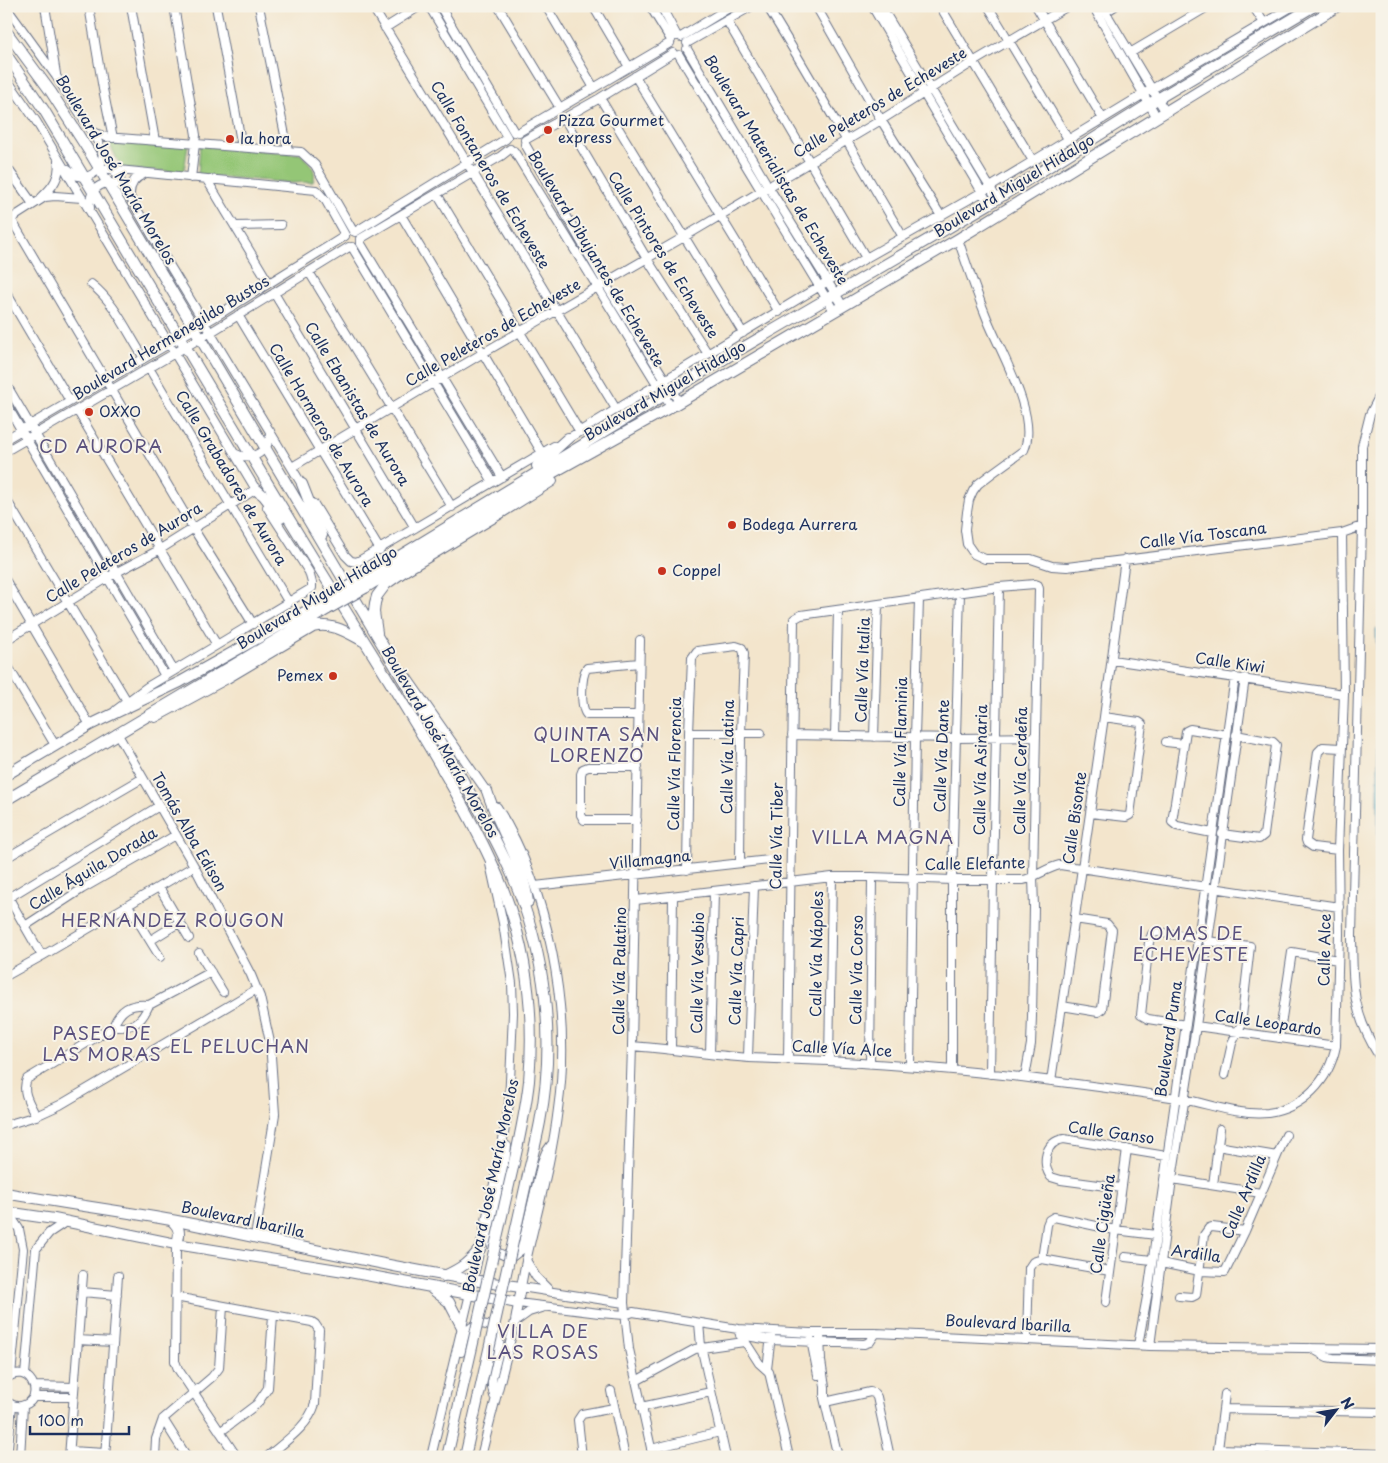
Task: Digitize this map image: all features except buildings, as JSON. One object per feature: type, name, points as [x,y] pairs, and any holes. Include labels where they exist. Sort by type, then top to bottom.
[{"type":"main road","name":"Boulevard Miguel Hidalgo","points":[[362,584],[518,484],[831,296],[993,202],[1314,6]]},
{"type":"main road","name":"Boulevard Miguel Hidalgo","points":[[6,800],[326,605],[522,490],[675,405],[958,238],[1338,6]]},
{"type":"main road","name":"Boulevard José María Morelos","points":[[6,31],[51,92],[99,168],[461,777],[512,875],[529,921],[541,969],[548,1026],[545,1086],[540,1122],[465,1457]]},
{"type":"main road","name":"Boulevard José María Morelos","points":[[6,54],[39,102],[251,457],[439,764],[488,855],[509,904],[524,966],[529,1007],[529,1082],[514,1163],[447,1457]]},
{"type":"main road","points":[[518,484],[568,438]]},
{"type":"main road","points":[[379,640],[374,618],[375,604],[377,596],[386,584],[555,478],[599,446]]},
{"type":"main road","points":[[302,484],[333,564]]},
{"type":"main road","points":[[256,489],[266,498],[315,561]]},
{"type":"main road","name":"Boulevard Miguel Hidalgo","points":[[6,775],[90,725],[180,682],[326,605]]},
{"type":"main road","points":[[128,726],[168,711],[313,628],[322,626],[333,627],[365,642]]},
{"type":"main road","points":[[487,791],[494,812],[514,853],[527,897],[529,921]]},
{"type":"main road","name":"Boulevard Ibarilla","points":[[6,1193],[172,1220],[444,1276],[521,1287]]},
{"type":"main road","points":[[54,1219],[57,1210],[62,1207],[92,1212],[104,1210]]},
{"type":"main road","name":"Boulevard Ibarilla","points":[[7,1212],[67,1221],[176,1244],[429,1286],[518,1303]]},
{"type":"main road","points":[[172,1220],[178,1229],[179,1238],[176,1244]]},
{"type":"main road","points":[[444,1276],[462,1268],[474,1257],[480,1248]]},
{"type":"main road","points":[[429,1286],[448,1302],[462,1327]]},
{"type":"street","points":[[45,6],[56,76]]},
{"type":"street","points":[[89,6],[113,138]]},
{"type":"street","points":[[131,6],[154,141]]},
{"type":"street","points":[[174,6],[196,134],[191,178]]},
{"type":"street","points":[[216,6],[242,147]]},
{"type":"street","points":[[259,6],[288,150]]},
{"type":"street","name":"Calle Fontaneros de Echeveste","points":[[372,6],[616,410]]},
{"type":"street","points":[[385,28],[420,6]]},
{"type":"street","points":[[429,6],[512,135]]},
{"type":"street","points":[[440,6],[512,135]]},
{"type":"street","points":[[498,6],[560,108]]},
{"type":"street","points":[[546,6],[594,88]]},
{"type":"street","points":[[593,6],[629,67]]},
{"type":"street","points":[[650,6],[675,39]]},
{"type":"street","points":[[661,6],[675,39]]},
{"type":"street","name":"Boulevard Hermenegildo Bustos","points":[[6,439],[205,323],[512,135],[675,39],[720,9],[732,6]]},
{"type":"street","points":[[350,247],[357,246],[360,241],[401,215],[512,150],[519,150],[525,142],[635,76],[676,54],[752,6]]},
{"type":"street","points":[[767,6],[902,236]]},
{"type":"street","points":[[816,6],[881,120],[941,216]]},
{"type":"street","points":[[872,6],[990,187],[993,202]]},
{"type":"street","points":[[881,6],[982,192],[993,202]]},
{"type":"street","points":[[940,6],[1033,161]]},
{"type":"street","points":[[988,6],[1068,140]]},
{"type":"street","points":[[1036,6],[1103,119]]},
{"type":"street","name":"Calle Peleteros de Echeveste","points":[[292,467],[881,120],[973,62],[1068,6]]},
{"type":"street","points":[[1093,6],[1144,94],[1154,102]]},
{"type":"street","points":[[1115,6],[1104,9],[1152,89],[1154,102],[1160,113]]},
{"type":"street","points":[[1130,53],[1209,6]]},
{"type":"street","points":[[1253,6],[1264,23]]},
{"type":"street","name":"Boulevard Miguel Hidalgo","points":[[302,484],[348,558],[357,562],[580,432],[902,236],[982,192],[1292,6]]},
{"type":"street","points":[[6,7],[56,76],[99,143],[302,484]]},
{"type":"street","points":[[727,21],[866,258]]},
{"type":"street","name":"Boulevard Materialistas de Echeveste","points":[[831,296],[819,287],[765,188],[687,46],[675,39],[670,48],[676,54],[765,188],[828,282],[831,296],[838,308]]},
{"type":"street","points":[[635,76],[779,312]]},
{"type":"street","points":[[6,78],[36,121],[91,211],[117,259],[311,578],[312,588],[174,670],[127,701],[113,713]]},
{"type":"street","points":[[600,98],[743,333]]},
{"type":"street","name":"Calle Pintores de Echeveste","points":[[564,118],[647,259],[708,354]]},
{"type":"street","points":[[92,132],[113,138],[288,150],[304,154],[315,165],[325,182],[350,234]]},
{"type":"street","name":"Boulevard Dibujantes de Echeveste","points":[[668,393],[657,384],[512,150],[506,144],[512,135],[525,142],[605,283],[665,379],[668,393],[675,405]]},
{"type":"street","points":[[62,164],[76,176],[84,177],[93,174],[99,168],[103,156],[99,143]]},
{"type":"street","points":[[52,148],[58,162],[57,176],[51,187],[36,202],[9,220],[253,624]]},
{"type":"street","points":[[6,166],[36,202]]},
{"type":"street","points":[[99,168],[316,190],[350,234],[359,235],[360,241],[502,478]]},
{"type":"street","points":[[128,193],[137,178],[144,174]]},
{"type":"street","points":[[207,180],[269,284]]},
{"type":"street","points":[[91,211],[89,203],[93,191],[99,185],[107,182],[115,183],[128,193]]},
{"type":"street","points":[[316,190],[325,182]]},
{"type":"street","points":[[437,194],[580,432]]},
{"type":"street","points":[[36,202],[55,196],[82,198]]},
{"type":"street","points":[[401,215],[542,453]]},
{"type":"street","points":[[235,226],[281,225]]},
{"type":"street","points":[[350,234],[345,242],[350,247],[493,482]]},
{"type":"street","name":"Calle Vía Toscana","points":[[958,238],[982,306],[1022,400],[1028,434],[1028,442],[1024,450],[978,484],[973,491],[969,500],[965,530],[967,544],[974,554],[985,559],[1031,559],[1052,566],[1067,567],[1342,533],[1362,526]]},
{"type":"street","name":"Boulevard Hermenegildo Bustos","points":[[6,451],[175,354],[350,247]]},
{"type":"street","points":[[309,272],[452,507]]},
{"type":"street","points":[[91,284],[109,303],[144,358]]},
{"type":"street","points":[[6,292],[70,401]]},
{"type":"street","name":"Calle Ebanistas de Aurora","points":[[274,293],[416,528]]},
{"type":"street","name":"Calle Hormeros de Aurora","points":[[238,315],[380,550]]},
{"type":"street","name":"Calle Grabadores de Aurora","points":[[149,368],[289,603]]},
{"type":"street","points":[[6,384],[174,670]]},
{"type":"street","points":[[1382,391],[1370,414],[1362,446],[1352,983],[1360,1020],[1368,1039],[1382,1061]]},
{"type":"street","points":[[6,404],[165,676]]},
{"type":"street","points":[[77,410],[158,550],[217,645]]},
{"type":"street","points":[[233,451],[240,456],[251,457],[259,454],[265,449],[270,440],[270,430]]},
{"type":"street","name":"Calle Peleteros de Aurora","points":[[6,640],[108,577],[158,550],[256,489]]},
{"type":"street","points":[[6,499],[127,701]]},
{"type":"street","name":"Calle Alce","points":[[1051,1081],[1184,1099],[1243,1112],[1268,1113],[1288,1108],[1300,1102],[1322,1080],[1331,1064],[1336,1046],[1339,907],[1338,850],[1344,694],[1342,533]]},
{"type":"street","name":"Calle Bisonte","points":[[1051,1081],[1125,559]]},
{"type":"street","points":[[6,581],[90,725]]},
{"type":"street","name":"Calle Vía Cerdeña","points":[[1000,587],[1038,585],[1032,1016],[1031,1044],[1025,1077]]},
{"type":"street","points":[[835,736],[838,610],[1000,587]]},
{"type":"street","name":"Calle Vía Asinaria","points":[[990,1074],[1000,587]]},
{"type":"street","name":"Calle Vía Dante","points":[[952,1070],[952,880],[960,592]]},
{"type":"street","name":"Calle Vía Flaminia","points":[[910,1066],[914,738],[919,599]]},
{"type":"street","name":"Calle Vía Italia","points":[[874,737],[878,605]]},
{"type":"street","name":"Calle Vía Tiber","points":[[788,1060],[793,622],[798,615],[838,610]]},
{"type":"street","name":"Boulevard José María Morelos","points":[[379,640],[487,791],[521,850],[535,886],[555,973],[562,1026],[562,1078],[553,1144],[526,1260],[515,1322],[481,1457]]},
{"type":"street","name":"Calle Vía Palatino","points":[[640,640],[636,900],[624,1315],[641,1407],[652,1453]]},
{"type":"street","name":"Calle Vía Latina","points":[[692,658],[695,653],[701,650],[736,646],[744,651],[740,863]]},
{"type":"street","name":"Calle Vía Florencia","points":[[687,870],[692,658]]},
{"type":"street","name":"Calle Kiwi","points":[[1112,660],[1344,694]]},
{"type":"street","points":[[6,663],[55,745]]},
{"type":"street","points":[[638,715],[587,715],[583,709],[583,690],[584,672],[587,668],[639,663]]},
{"type":"street","name":"Boulevard Puma","points":[[1150,1346],[1156,1235],[1166,1156],[1235,677]]},
{"type":"street","name":"Boulevard Puma","points":[[1138,1345],[1172,1178],[1196,1026],[1245,678]]},
{"type":"street","points":[[1090,813],[1126,817],[1130,815],[1142,726],[1139,722],[1104,717]]},
{"type":"street","points":[[1212,833],[1177,826],[1173,824],[1172,819],[1188,730],[1192,728],[1227,735]]},
{"type":"street","name":"Tomás Alba Edison","points":[[117,733],[194,866],[257,989],[270,1042],[275,1114],[255,1237]]},
{"type":"street","points":[[689,733],[761,733]]},
{"type":"street","points":[[792,735],[1036,738]]},
{"type":"street","points":[[1222,834],[1259,838],[1264,835],[1277,747],[1272,742],[1236,735]]},
{"type":"street","points":[[1166,742],[1184,744]]},
{"type":"street","points":[[1338,850],[1312,847],[1306,840],[1318,752],[1323,747],[1342,748]]},
{"type":"street","points":[[637,820],[584,820],[581,815],[581,774],[583,769],[588,767],[638,767]]},
{"type":"street","points":[[6,858],[143,778]]},
{"type":"street","points":[[42,956],[7,896],[159,806]]},
{"type":"street","name":"Calle Águila Dorada","points":[[25,926],[82,889],[176,835]]},
{"type":"street","points":[[432,1457],[480,1248],[505,1129],[510,1086],[513,1013],[512,983],[503,923],[492,881],[488,855]]},
{"type":"street","name":"Villamagna","points":[[535,886],[769,860]]},
{"type":"street","name":"Calle Elefante","points":[[636,900],[832,877],[952,880],[1027,879],[1060,864],[1339,907]]},
{"type":"street","points":[[6,976],[194,866]]},
{"type":"street","name":"Calle Vía Nápoles","points":[[829,1061],[832,877]]},
{"type":"street","name":"Calle Vía Corso","points":[[870,1064],[872,877]]},
{"type":"street","name":"Calle Vía Capri","points":[[748,1058],[754,886]]},
{"type":"street","points":[[159,887],[189,938]]},
{"type":"street","name":"Calle Vía Vesubio","points":[[710,1054],[714,892]]},
{"type":"street","points":[[671,1049],[673,897]]},
{"type":"street","points":[[128,906],[160,957]]},
{"type":"street","points":[[1062,1006],[1098,1012],[1101,1010],[1112,930],[1107,924],[1075,919]]},
{"type":"street","points":[[151,940],[180,922]]},
{"type":"street","points":[[1186,1025],[1143,1017],[1141,1013],[1149,942],[1152,934],[1158,932],[1198,938]]},
{"type":"street","points":[[1207,941],[1250,946],[1241,1025],[1232,1043],[1225,1074]]},
{"type":"street","points":[[1279,1038],[1292,952],[1338,960]]},
{"type":"street","points":[[199,953],[223,992]]},
{"type":"street","points":[[113,1027],[124,1009],[138,1004],[149,1005],[212,972]]},
{"type":"street","points":[[6,1124],[36,1116],[60,1105],[257,989]]},
{"type":"street","points":[[36,1116],[26,1095],[24,1084],[27,1079],[113,1027],[125,1027],[136,1023],[143,1017],[149,1005]]},
{"type":"street","name":"Calle Leopardo","points":[[1196,1026],[1336,1046]]},
{"type":"street","name":"Calle Vía Alce","points":[[632,1046],[748,1058],[910,1066],[1051,1081]]},
{"type":"street","points":[[505,1129],[506,1153],[488,1239],[492,1248],[499,1254],[512,1257],[521,1250],[542,1162],[548,1148],[553,1144]]},
{"type":"street","points":[[1213,1185],[1220,1129]]},
{"type":"street","name":"Calle Ardilla","points":[[1227,1270],[1286,1135]]},
{"type":"street","name":"Calle Ganso","points":[[1121,1188],[1061,1180],[1052,1177],[1047,1168],[1049,1146],[1056,1140],[1064,1139],[1166,1156]]},
{"type":"street","points":[[1217,1146],[1277,1156]]},
{"type":"street","name":"Calle Cigüeña","points":[[1106,1302],[1127,1149]]},
{"type":"street","points":[[1172,1178],[1261,1193]]},
{"type":"street","points":[[7,1212],[19,1229],[23,1250],[9,1377],[16,1374],[25,1375],[34,1386],[34,1396],[28,1404],[23,1406],[9,1403],[8,1457]]},
{"type":"street","points":[[1042,1259],[1047,1225],[1049,1220],[1054,1217],[1115,1230],[1156,1235]]},
{"type":"street","points":[[25,1375],[36,1250],[49,1233],[67,1221]]},
{"type":"street","points":[[1179,1296],[1192,1297],[1196,1295],[1206,1231],[1212,1227],[1245,1231]]},
{"type":"street","points":[[176,1244],[174,1361],[237,1457]]},
{"type":"street","name":"Ardilla","points":[[1125,1257],[1200,1271],[1223,1273],[1227,1270]]},
{"type":"street","points":[[1027,1339],[1029,1268],[1033,1262],[1042,1259],[1110,1271]]},
{"type":"street","points":[[526,1260],[536,1277],[551,1292]]},
{"type":"street","points":[[83,1275],[69,1454],[105,1455],[118,1276]]},
{"type":"street","points":[[521,1287],[624,1304],[633,1312]]},
{"type":"street","points":[[82,1292],[117,1295]]},
{"type":"street","points":[[175,1297],[315,1324],[319,1330],[315,1404],[312,1414],[303,1425],[267,1457]]},
{"type":"street","points":[[518,1303],[624,1315]]},
{"type":"street","points":[[155,1457],[156,1439],[163,1420],[212,1377],[219,1368],[223,1306]]},
{"type":"street","points":[[515,1322],[529,1312],[546,1307]]},
{"type":"street","name":"Boulevard Ibarilla","points":[[624,1315],[633,1312],[699,1323],[740,1335],[770,1330],[1027,1339],[1150,1346],[1382,1348]]},
{"type":"street","points":[[220,1432],[257,1404],[268,1388],[273,1315]]},
{"type":"street","points":[[699,1323],[701,1346],[726,1457]]},
{"type":"street","points":[[450,1379],[457,1366],[466,1334],[470,1328],[475,1325],[487,1325],[497,1333],[500,1340],[492,1382],[495,1398]]},
{"type":"street","points":[[767,1369],[771,1340],[770,1330]]},
{"type":"street","points":[[810,1332],[838,1457]]},
{"type":"street","points":[[820,1333],[825,1402]]},
{"type":"street","points":[[636,1381],[701,1346],[740,1335],[811,1343],[868,1343],[876,1333]]},
{"type":"street","points":[[740,1335],[759,1363],[770,1372],[789,1457]]},
{"type":"street","points":[[78,1340],[113,1342]]},
{"type":"street","points":[[1312,1348],[1327,1357],[1382,1360]]},
{"type":"street","points":[[34,1386],[74,1387]]},
{"type":"street","points":[[611,1391],[625,1457]]},
{"type":"street","points":[[641,1407],[711,1392]]},
{"type":"street","points":[[825,1402],[870,1392],[874,1393],[877,1397],[890,1457]]},
{"type":"street","points":[[1226,1394],[1218,1453],[1382,1454]]},
{"type":"street","points":[[34,1396],[73,1397]]},
{"type":"street","points":[[20,1457],[23,1406]]},
{"type":"street","points":[[582,1457],[578,1420],[580,1416],[614,1408]]},
{"type":"street","points":[[1224,1409],[1382,1412]]},
{"type":"street","points":[[163,1420],[187,1457]]},
{"type":"street","points":[[652,1453],[720,1432]]},
{"type":"green space","points":[[107,139],[188,145],[184,172],[122,169]]},
{"type":"green space","points":[[200,145],[301,154],[314,170],[313,182],[292,183],[198,175]]},
{"type":"water","points":[[1376,629],[1382,631],[1382,1028],[1378,931],[1378,696]]},
{"type":"place","name":"Pizza Gourmet express","points":[[548,130]]},
{"type":"place","name":"la hora","points":[[230,139]]},
{"type":"place","name":"OXXO","points":[[89,412]]},
{"type":"place","name":"Bodega Aurrera","points":[[732,525]]},
{"type":"place","name":"Coppel","points":[[662,571]]},
{"type":"place","name":"Pemex","points":[[333,676]]},
{"type":"district","name":"CD AURORA","points":[[101,447]]},
{"type":"district","name":"QUINTA SAN LORENZO","points":[[597,745]]},
{"type":"district","name":"VILLA MAGNA","points":[[883,838]]},
{"type":"district","name":"HERNANDEZ ROUGON","points":[[173,921]]},
{"type":"district","name":"LOMAS DE ECHEVESTE","points":[[1191,944]]},
{"type":"district","name":"PASEO DE LAS MORAS","points":[[102,1044]]},
{"type":"district","name":"EL PELUCHAN","points":[[240,1047]]},
{"type":"district","name":"VILLA DE LAS ROSAS","points":[[543,1342]]}]
